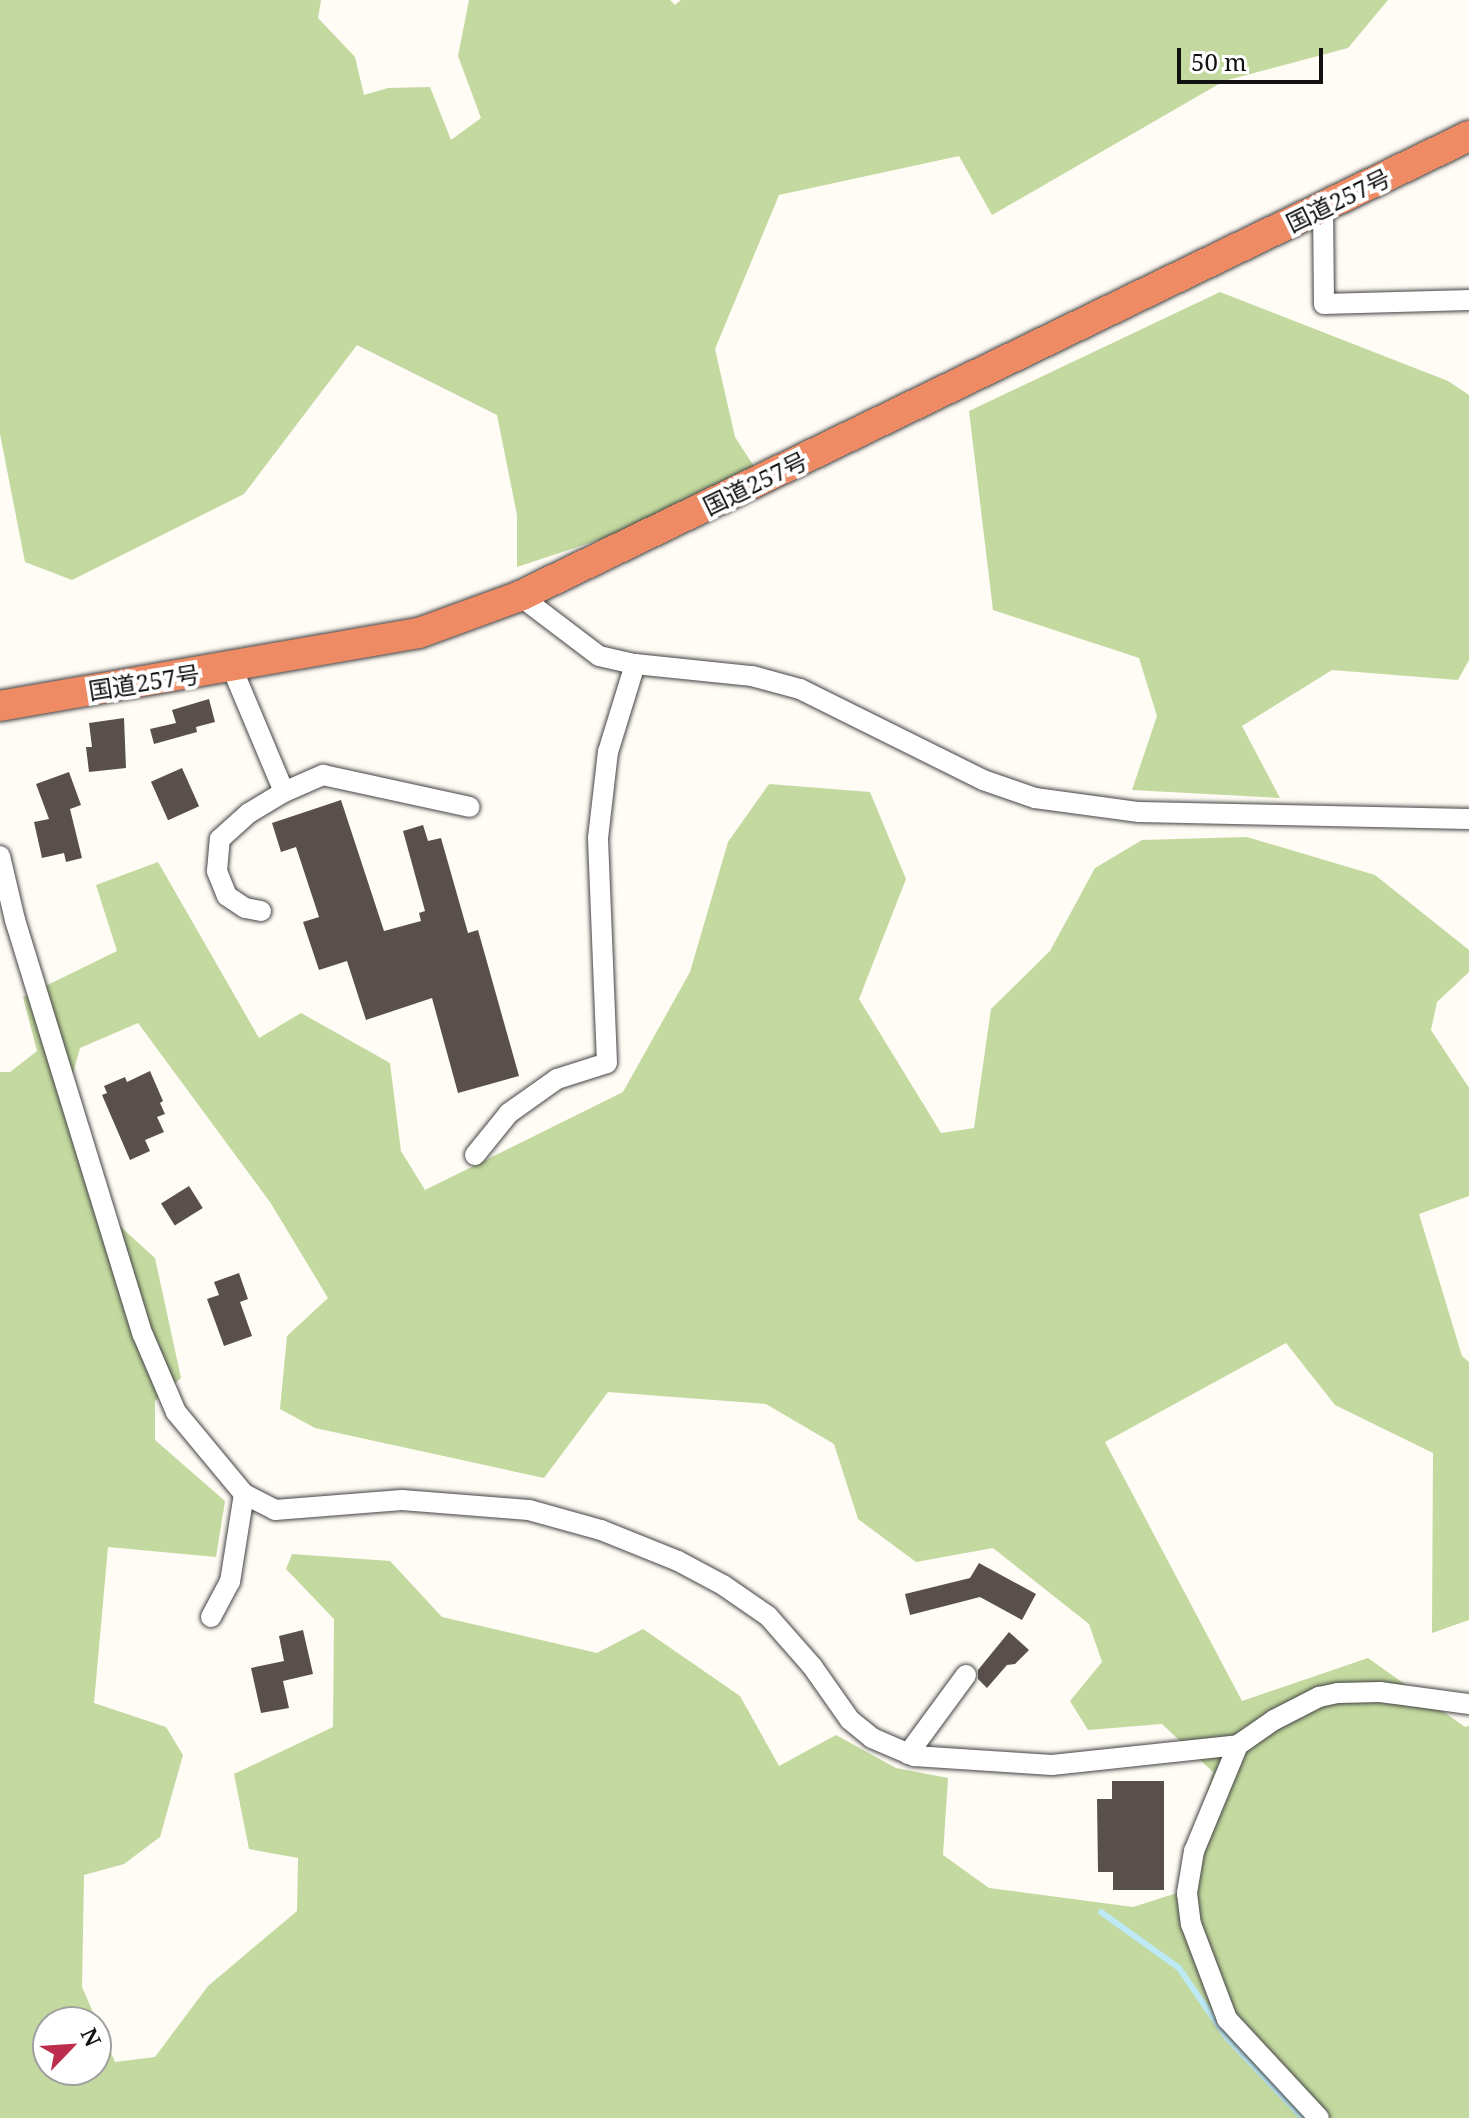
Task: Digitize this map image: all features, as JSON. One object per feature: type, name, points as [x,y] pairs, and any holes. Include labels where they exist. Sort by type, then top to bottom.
[{"type":"highway","name":"国道257号","points":[[0,706],[419,633],[520,596],[1469,136]]},
{"type":"street","points":[[1323,207],[1324,304],[1469,300]]},
{"type":"street","points":[[520,596],[599,656],[635,664],[752,676],[800,689],[983,780],[1035,798],[1139,812],[1469,819]]},
{"type":"street","points":[[475,1155],[509,1113],[557,1079],[607,1063],[598,838],[608,752],[635,664]]},
{"type":"street","points":[[232,668],[284,792]]},
{"type":"street","points":[[261,911],[245,908],[227,896],[217,871],[220,839],[249,813],[284,792],[323,775],[470,807]]},
{"type":"street","points":[[0,856],[15,920],[143,1335],[176,1412],[244,1494],[275,1510],[402,1500],[529,1510],[601,1530],[678,1561],[723,1585],[768,1616],[812,1666],[850,1720],[872,1738],[908,1754],[999,1764],[1052,1765],[1238,1745],[1274,1720],[1319,1697],[1338,1693],[1380,1692],[1469,1704]]},
{"type":"street","points":[[211,1617],[230,1582],[244,1494]]},
{"type":"street","points":[[908,1754],[966,1675]]},
{"type":"street","points":[[1238,1745],[1194,1851],[1187,1893],[1191,1924],[1227,2019],[1319,2118]]},
{"type":"green space","points":[[0,0],[321,0],[318,18],[355,57],[364,95],[388,88],[430,87],[451,140],[481,118],[458,56],[469,0],[670,0],[675,5],[681,0],[1388,0],[1348,48],[1224,81],[992,215],[959,156],[779,195],[715,349],[735,437],[755,468],[632,529],[517,567],[517,515],[497,415],[357,345],[244,494],[72,580],[25,562],[0,434]]},
{"type":"green space","points":[[1220,292],[1448,381],[1469,395],[1469,660],[1458,680],[1332,670],[1242,726],[1280,798],[1132,790],[1157,716],[1139,658],[993,610],[969,411]]},
{"type":"green space","points":[[769,784],[870,792],[906,879],[859,999],[941,1133],[974,1128],[991,1009],[1050,951],[1095,868],[1142,840],[1247,837],[1375,875],[1469,950],[1469,972],[1437,1002],[1431,1030],[1469,1088],[1469,1196],[1419,1214],[1462,1356],[1469,1362],[1469,1620],[1432,1633],[1433,1453],[1335,1405],[1286,1343],[1105,1442],[1242,1701],[1368,1658],[1465,1727],[1469,1726],[1469,2118],[0,2118],[0,1072],[10,1072],[37,1051],[23,997],[117,951],[96,885],[158,862],[259,1038],[301,1013],[390,1063],[401,1151],[425,1190],[623,1092],[690,972],[728,842]],"holes":[[[138,1023],[270,1202],[328,1298],[287,1336],[280,1409],[315,1428],[544,1478],[608,1392],[766,1404],[834,1444],[858,1519],[916,1562],[993,1548],[1089,1624],[1102,1662],[1070,1701],[1088,1730],[1162,1724],[1213,1772],[1177,1893],[1133,1907],[989,1888],[943,1855],[948,1778],[896,1768],[836,1735],[779,1766],[740,1696],[643,1629],[597,1653],[442,1617],[390,1561],[292,1554],[286,1569],[334,1619],[333,1727],[234,1774],[249,1849],[298,1858],[297,1911],[208,1986],[155,2057],[115,2062],[112,2055],[112,2086],[32,2086],[32,2006],[90,2006],[82,1987],[84,1875],[124,1864],[160,1837],[183,1755],[166,1727],[94,1703],[108,1547],[216,1557],[225,1501],[155,1440],[155,1401],[181,1378],[155,1258],[90,1199],[63,1109],[80,1048]]]},
{"type":"building","points":[[209,699],[215,722],[196,727],[197,732],[154,744],[150,729],[176,723],[172,710]]},
{"type":"building","points":[[124,718],[126,768],[89,772],[86,747],[92,747],[89,723]]},
{"type":"building","points":[[182,768],[199,806],[168,820],[151,782]]},
{"type":"building","points":[[69,772],[81,805],[70,809],[82,858],[66,862],[64,853],[42,858],[34,822],[49,819],[36,784]]},
{"type":"building","points":[[341,800],[384,931],[421,921],[419,913],[425,911],[403,831],[423,825],[428,841],[441,838],[468,933],[478,930],[519,1076],[458,1093],[432,998],[366,1020],[347,961],[319,970],[303,922],[319,917],[296,847],[281,852],[272,823]]},
{"type":"building","points":[[150,1071],[163,1101],[160,1103],[165,1114],[157,1117],[164,1132],[145,1140],[150,1151],[130,1160],[102,1095],[107,1093],[104,1086],[125,1077],[127,1082]]},
{"type":"building","points":[[189,1186],[203,1208],[175,1226],[161,1203]]},
{"type":"building","points":[[239,1273],[248,1299],[240,1302],[252,1336],[224,1346],[207,1299],[219,1295],[214,1282]]},
{"type":"building","points":[[979,1563],[1036,1594],[1022,1620],[980,1597],[910,1615],[905,1594],[970,1578]]},
{"type":"building","points":[[303,1630],[313,1674],[283,1681],[289,1708],[261,1713],[251,1668],[284,1661],[279,1636]]},
{"type":"building","points":[[1009,1632],[1029,1650],[1015,1664],[1007,1665],[987,1688],[978,1679],[978,1670]]},
{"type":"building","points":[[1112,1781],[1164,1781],[1164,1890],[1113,1890],[1113,1872],[1098,1872],[1097,1799],[1112,1799]]},
{"type":"waterway","points":[[1101,1912],[1179,1968],[1227,2038],[1303,2118]]}]
